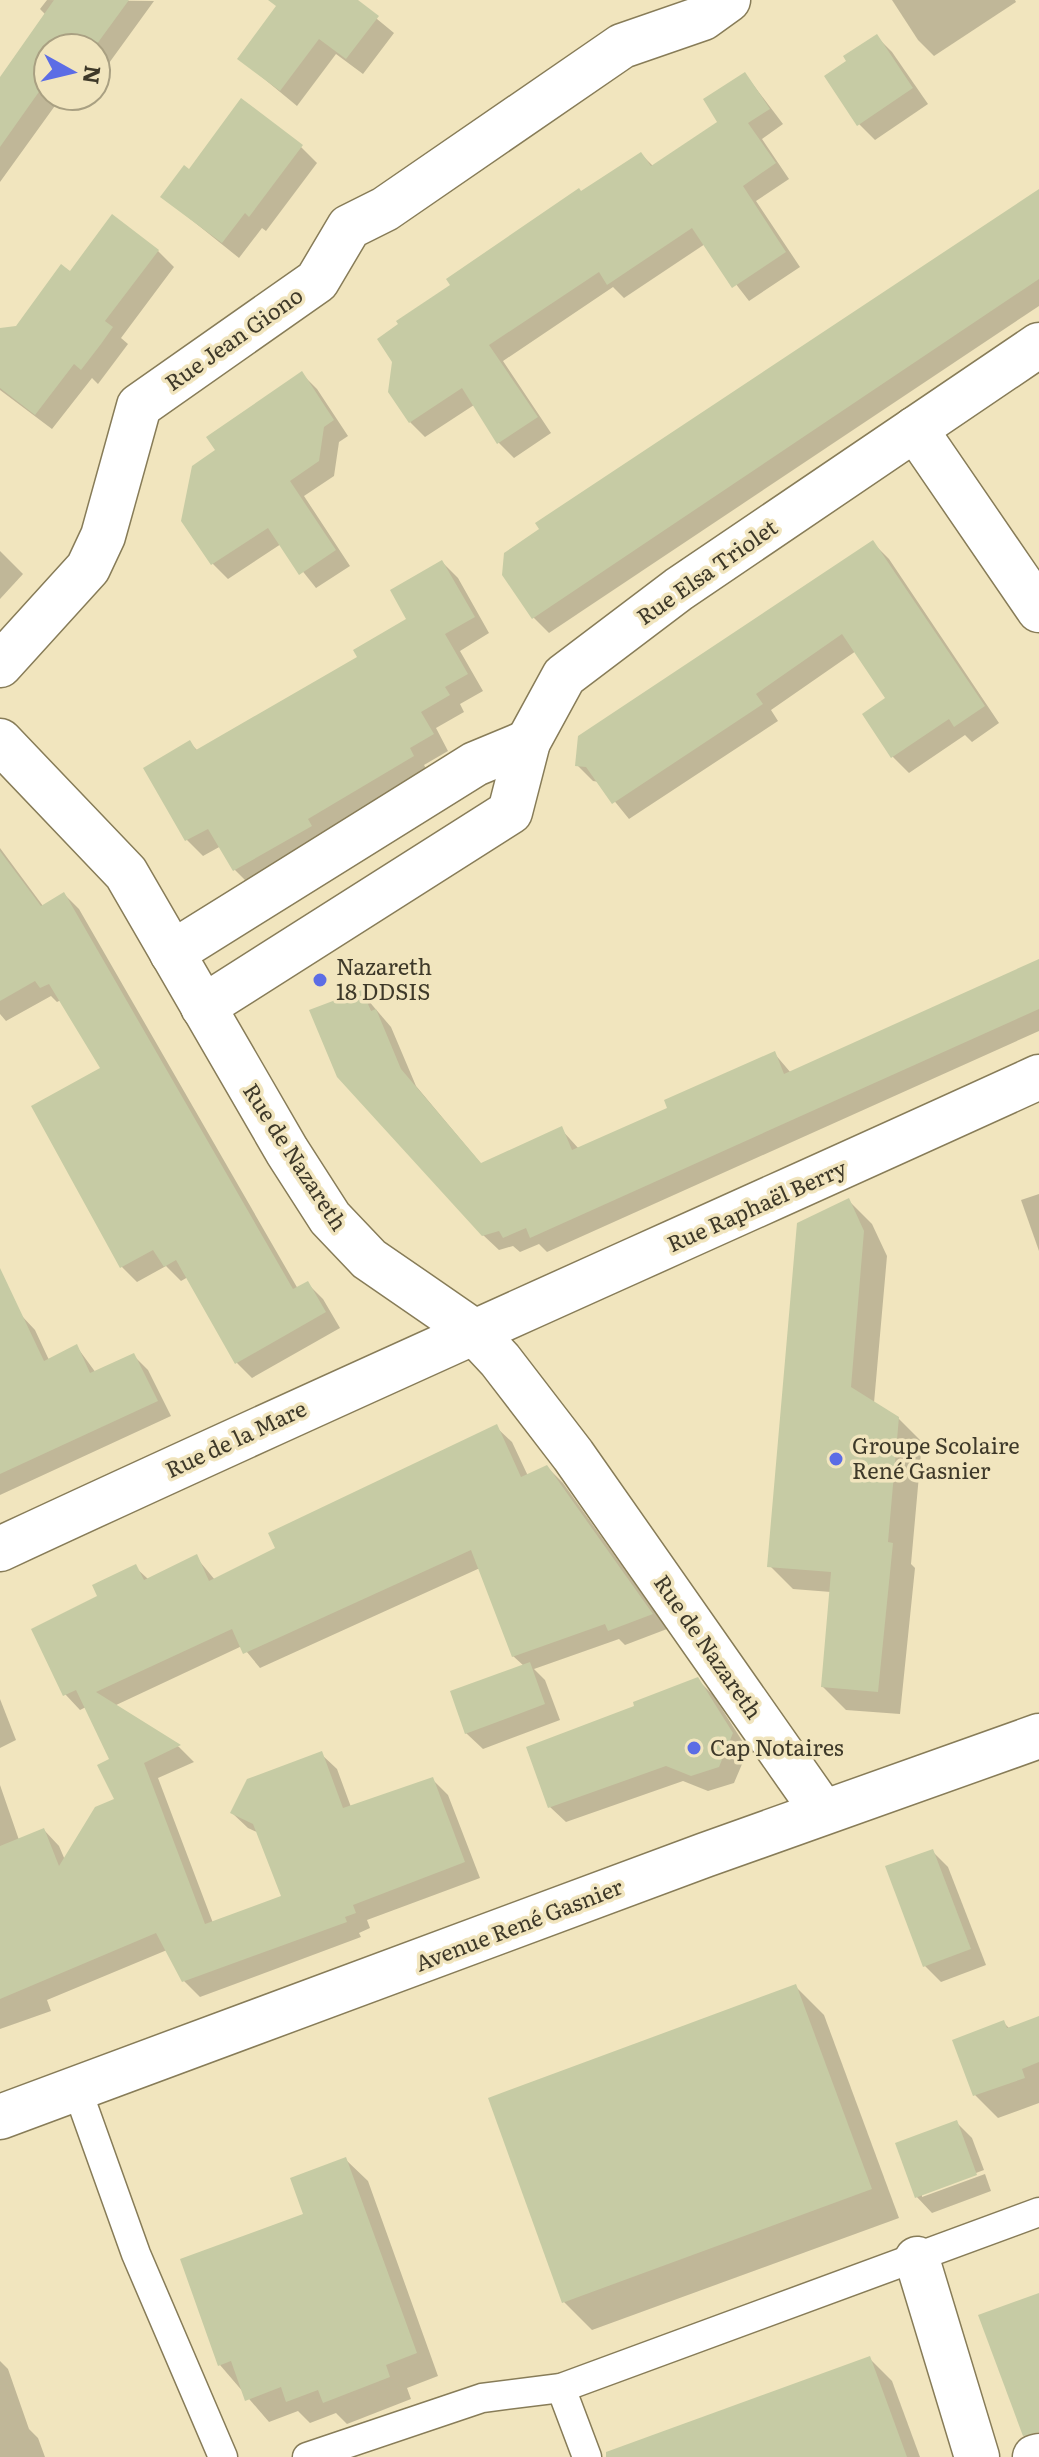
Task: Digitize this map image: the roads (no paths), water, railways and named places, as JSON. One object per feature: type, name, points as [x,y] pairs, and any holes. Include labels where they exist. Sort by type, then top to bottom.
[{"type":"street","name":"Rue Jean Giono","points":[[0,665],[88,568],[103,536],[139,406],[317,281],[349,227],[385,209],[622,46],[703,18],[728,0]]},
{"type":"street","name":"Rue Elsa Triolet","points":[[203,1007],[510,812],[528,742],[564,676],[679,589],[1039,345]]},
{"type":"street","points":[[915,429],[1039,610]]},
{"type":"street","name":"Rue de Nazareth","points":[[0,741],[126,873],[330,1218],[369,1259],[472,1330],[573,1455],[823,1812]]},
{"type":"street","points":[[172,953],[475,764],[528,742]]},
{"type":"street","name":"Rue Raphaël Berry","points":[[472,1330],[524,1312],[1039,1077]]},
{"type":"street","name":"Rue de la Mare","points":[[0,1549],[472,1330]]},
{"type":"street","name":"Avenue René Gasnier","points":[[0,2117],[823,1812],[1039,1736]]},
{"type":"street","points":[[917,2259],[977,2457]]},
{"type":"lane","points":[[77,2089],[136,2254],[223,2457]]},
{"type":"lane","points":[[307,2457],[482,2398],[561,2388],[1039,2212]]},
{"type":"lane","points":[[561,2388],[587,2457]]},
{"type":"place","name":"Nazareth 18 DDSIS","points":[[320,980]]},
{"type":"place","name":"Groupe Scolaire René Gasnier","points":[[836,1459]]},
{"type":"place","name":"Cap Notaires","points":[[694,1748]]}]
